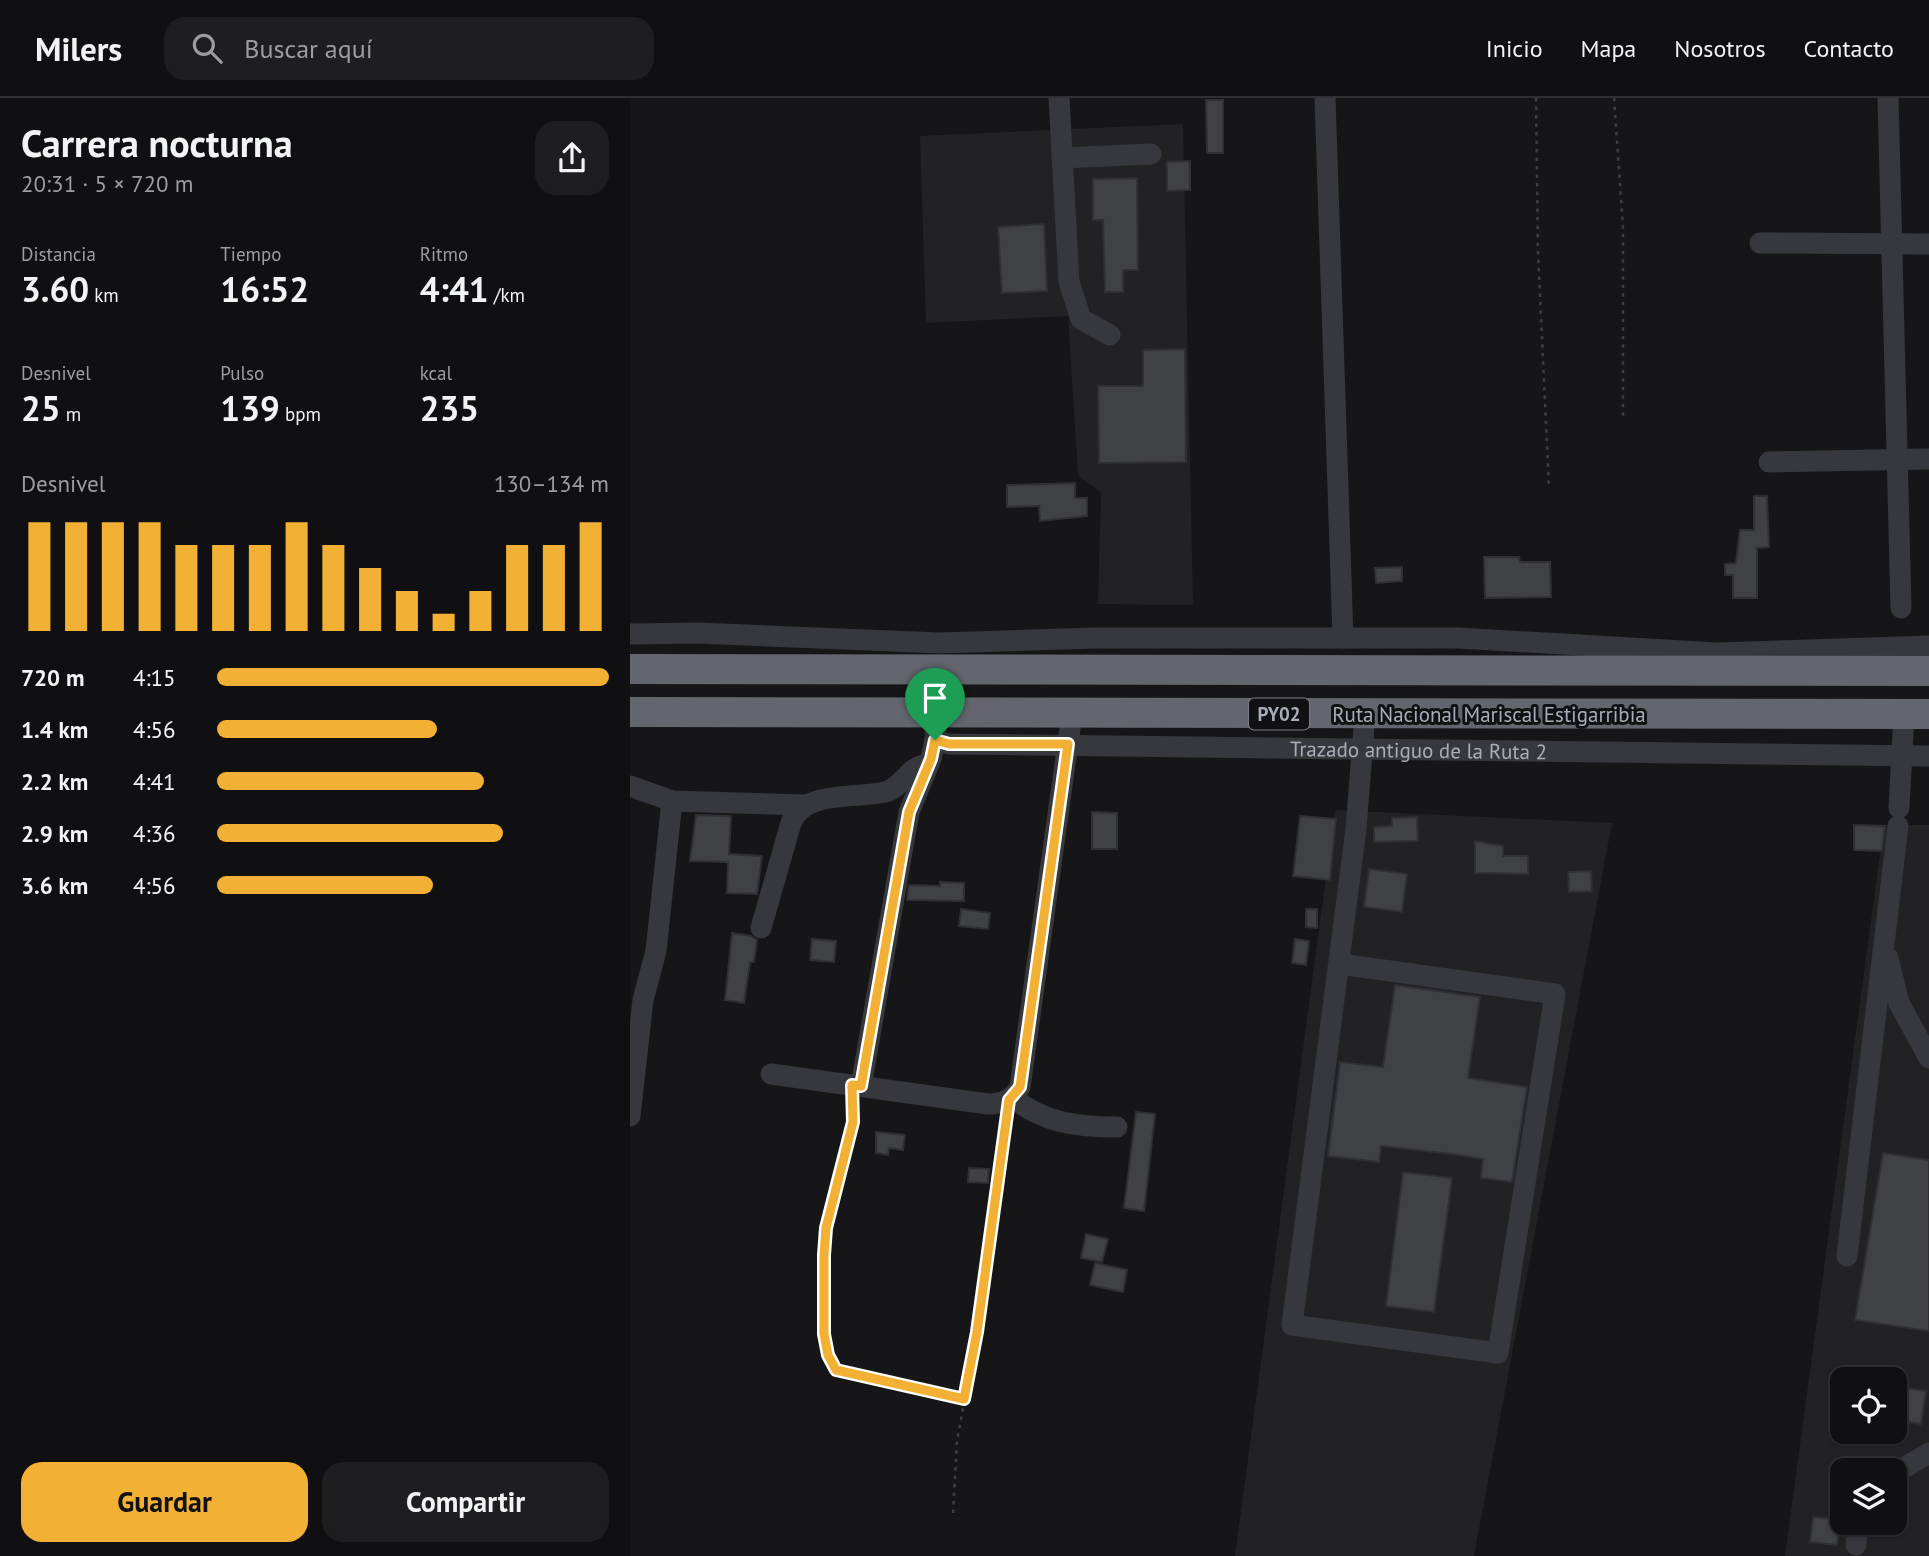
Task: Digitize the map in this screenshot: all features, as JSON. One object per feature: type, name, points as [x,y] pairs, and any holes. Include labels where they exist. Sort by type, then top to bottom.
[{"type":"highway","name":"Ruta Nacional Mariscal Estigarribia","points":[[630,669],[1929,671]]},
{"type":"highway","name":"Ruta Nacional Mariscal Estigarribia","points":[[630,712],[935,727],[1072,714],[1916,714]]},
{"type":"street","points":[[1059,98],[1069,282],[1081,319],[1110,335]]},
{"type":"street","points":[[1325,98],[1343,638]]},
{"type":"street","points":[[1888,98],[1901,608]]},
{"type":"street","points":[[1062,158],[1151,154]]},
{"type":"street","points":[[1760,243],[1929,244]]},
{"type":"street","points":[[1769,462],[1929,459]]},
{"type":"street","points":[[630,634],[698,633],[940,643],[1095,638],[1458,638],[1717,653],[1929,646]]},
{"type":"street","points":[[771,1074],[988,1104],[1011,1098],[1020,1087],[1072,714]]},
{"type":"street","points":[[1340,964],[1555,994],[1498,1353],[1292,1325],[1340,964],[1365,714]]},
{"type":"street","points":[[1847,1256],[1899,817],[1902,756],[1916,714]]},
{"type":"street","points":[[856,1086],[909,812],[927,766],[935,727]]},
{"type":"street","name":"Trazado antiguo de la Ruta 2","points":[[935,727],[949,744],[1929,755]]},
{"type":"street","points":[[630,786],[672,801],[804,805],[888,791],[900,785],[918,766],[927,766]]},
{"type":"street","points":[[630,1116],[643,1000],[656,951],[672,801]]},
{"type":"street","points":[[761,928],[791,823],[804,805]]},
{"type":"street","points":[[1885,941],[1899,1003],[1929,1058]]},
{"type":"street","points":[[1011,1098],[1028,1110],[1080,1127],[1117,1126]]},
{"type":"street","points":[[1907,1466],[1929,1453]]},
{"type":"street","points":[[1856,1535],[1856,1545]]},
{"type":"path","points":[[1536,98],[1538,253],[1549,487]]},
{"type":"path","points":[[1615,98],[1623,227],[1623,419]]},
{"type":"path","points":[[856,1086],[853,1122],[826,1228],[824,1334],[828,1355],[836,1370],[964,1399]]},
{"type":"path","points":[[953,1513],[957,1441],[977,1332],[1011,1098]]},
{"type":"shaded area","points":[[1183,124],[1193,605],[1098,604],[1101,493],[1078,475],[1068,316],[926,323],[920,136]]},
{"type":"shaded area","points":[[1335,810],[1612,823],[1474,1556],[1235,1556]]},
{"type":"shaded area","points":[[1884,825],[1929,825],[1929,1556],[1785,1556]]},
{"type":"building","points":[[1206,100],[1223,100],[1223,153],[1207,153]]},
{"type":"building","points":[[1190,161],[1190,190],[1167,191],[1167,162]]},
{"type":"building","points":[[1137,178],[1138,270],[1123,270],[1123,292],[1105,292],[1103,220],[1093,220],[1093,179]]},
{"type":"building","points":[[1044,224],[1047,291],[1002,293],[998,227]]},
{"type":"building","points":[[1185,349],[1186,462],[1099,463],[1098,386],[1143,386],[1143,350]]},
{"type":"building","points":[[1075,483],[1075,498],[1087,498],[1087,516],[1040,521],[1039,506],[1007,507],[1007,485]]},
{"type":"building","points":[[1754,496],[1767,496],[1769,547],[1757,548],[1757,598],[1733,598],[1733,575],[1725,575],[1725,564],[1736,563],[1740,530],[1754,530]]},
{"type":"building","points":[[1484,557],[1519,557],[1520,562],[1550,562],[1551,597],[1485,598]]},
{"type":"building","points":[[1402,567],[1402,581],[1376,583],[1375,568]]},
{"type":"building","points":[[1092,812],[1117,813],[1117,849],[1092,849]]},
{"type":"building","points":[[696,815],[731,816],[729,854],[762,856],[757,894],[727,893],[728,862],[690,861]]},
{"type":"building","points":[[1300,816],[1336,819],[1330,880],[1293,876]]},
{"type":"building","points":[[1417,817],[1418,841],[1374,842],[1374,827],[1392,826],[1392,818]]},
{"type":"building","points":[[1854,825],[1885,826],[1882,851],[1854,850]]},
{"type":"building","points":[[1475,841],[1503,846],[1503,856],[1528,856],[1528,874],[1475,873]]},
{"type":"building","points":[[1369,869],[1407,874],[1402,912],[1364,907]]},
{"type":"building","points":[[1591,871],[1592,891],[1569,892],[1568,872]]},
{"type":"building","points":[[940,882],[964,883],[964,901],[907,900],[909,885],[940,886]]},
{"type":"building","points":[[961,909],[990,913],[988,929],[959,926]]},
{"type":"building","points":[[1306,909],[1317,909],[1317,928],[1306,927]]},
{"type":"building","points":[[732,933],[751,936],[757,940],[754,962],[750,962],[744,1003],[725,1000]]},
{"type":"building","points":[[812,939],[836,941],[834,962],[810,960]]},
{"type":"building","points":[[1295,939],[1309,941],[1306,965],[1292,963]]},
{"type":"building","points":[[1395,985],[1480,997],[1468,1078],[1527,1087],[1512,1182],[1481,1178],[1483,1159],[1451,1154],[1381,1146],[1379,1162],[1328,1156],[1340,1062],[1383,1067]]},
{"type":"building","points":[[1136,1112],[1155,1114],[1144,1211],[1124,1208]]},
{"type":"building","points":[[876,1132],[905,1135],[903,1150],[889,1148],[888,1155],[876,1153]]},
{"type":"building","points":[[1883,1153],[1929,1160],[1929,1331],[1855,1320]]},
{"type":"building","points":[[969,1168],[989,1169],[988,1183],[968,1182]]},
{"type":"building","points":[[1403,1172],[1452,1178],[1434,1312],[1386,1306]]},
{"type":"building","points":[[1086,1234],[1108,1239],[1102,1262],[1081,1258]]},
{"type":"building","points":[[1095,1263],[1127,1270],[1123,1292],[1090,1285]]},
{"type":"building","points":[[1907,1388],[1926,1391],[1921,1424],[1907,1422]]},
{"type":"building","points":[[1813,1517],[1830,1519],[1830,1535],[1838,1535],[1837,1545],[1810,1542]]},
{"type":"route","points":[[935,740],[949,744],[1068,744],[1020,1087],[1009,1100],[977,1332],[964,1399],[836,1370],[828,1355],[824,1334],[826,1228],[853,1122],[852,1085],[861,1086],[909,812],[918,784],[931,759],[935,740]]}]
